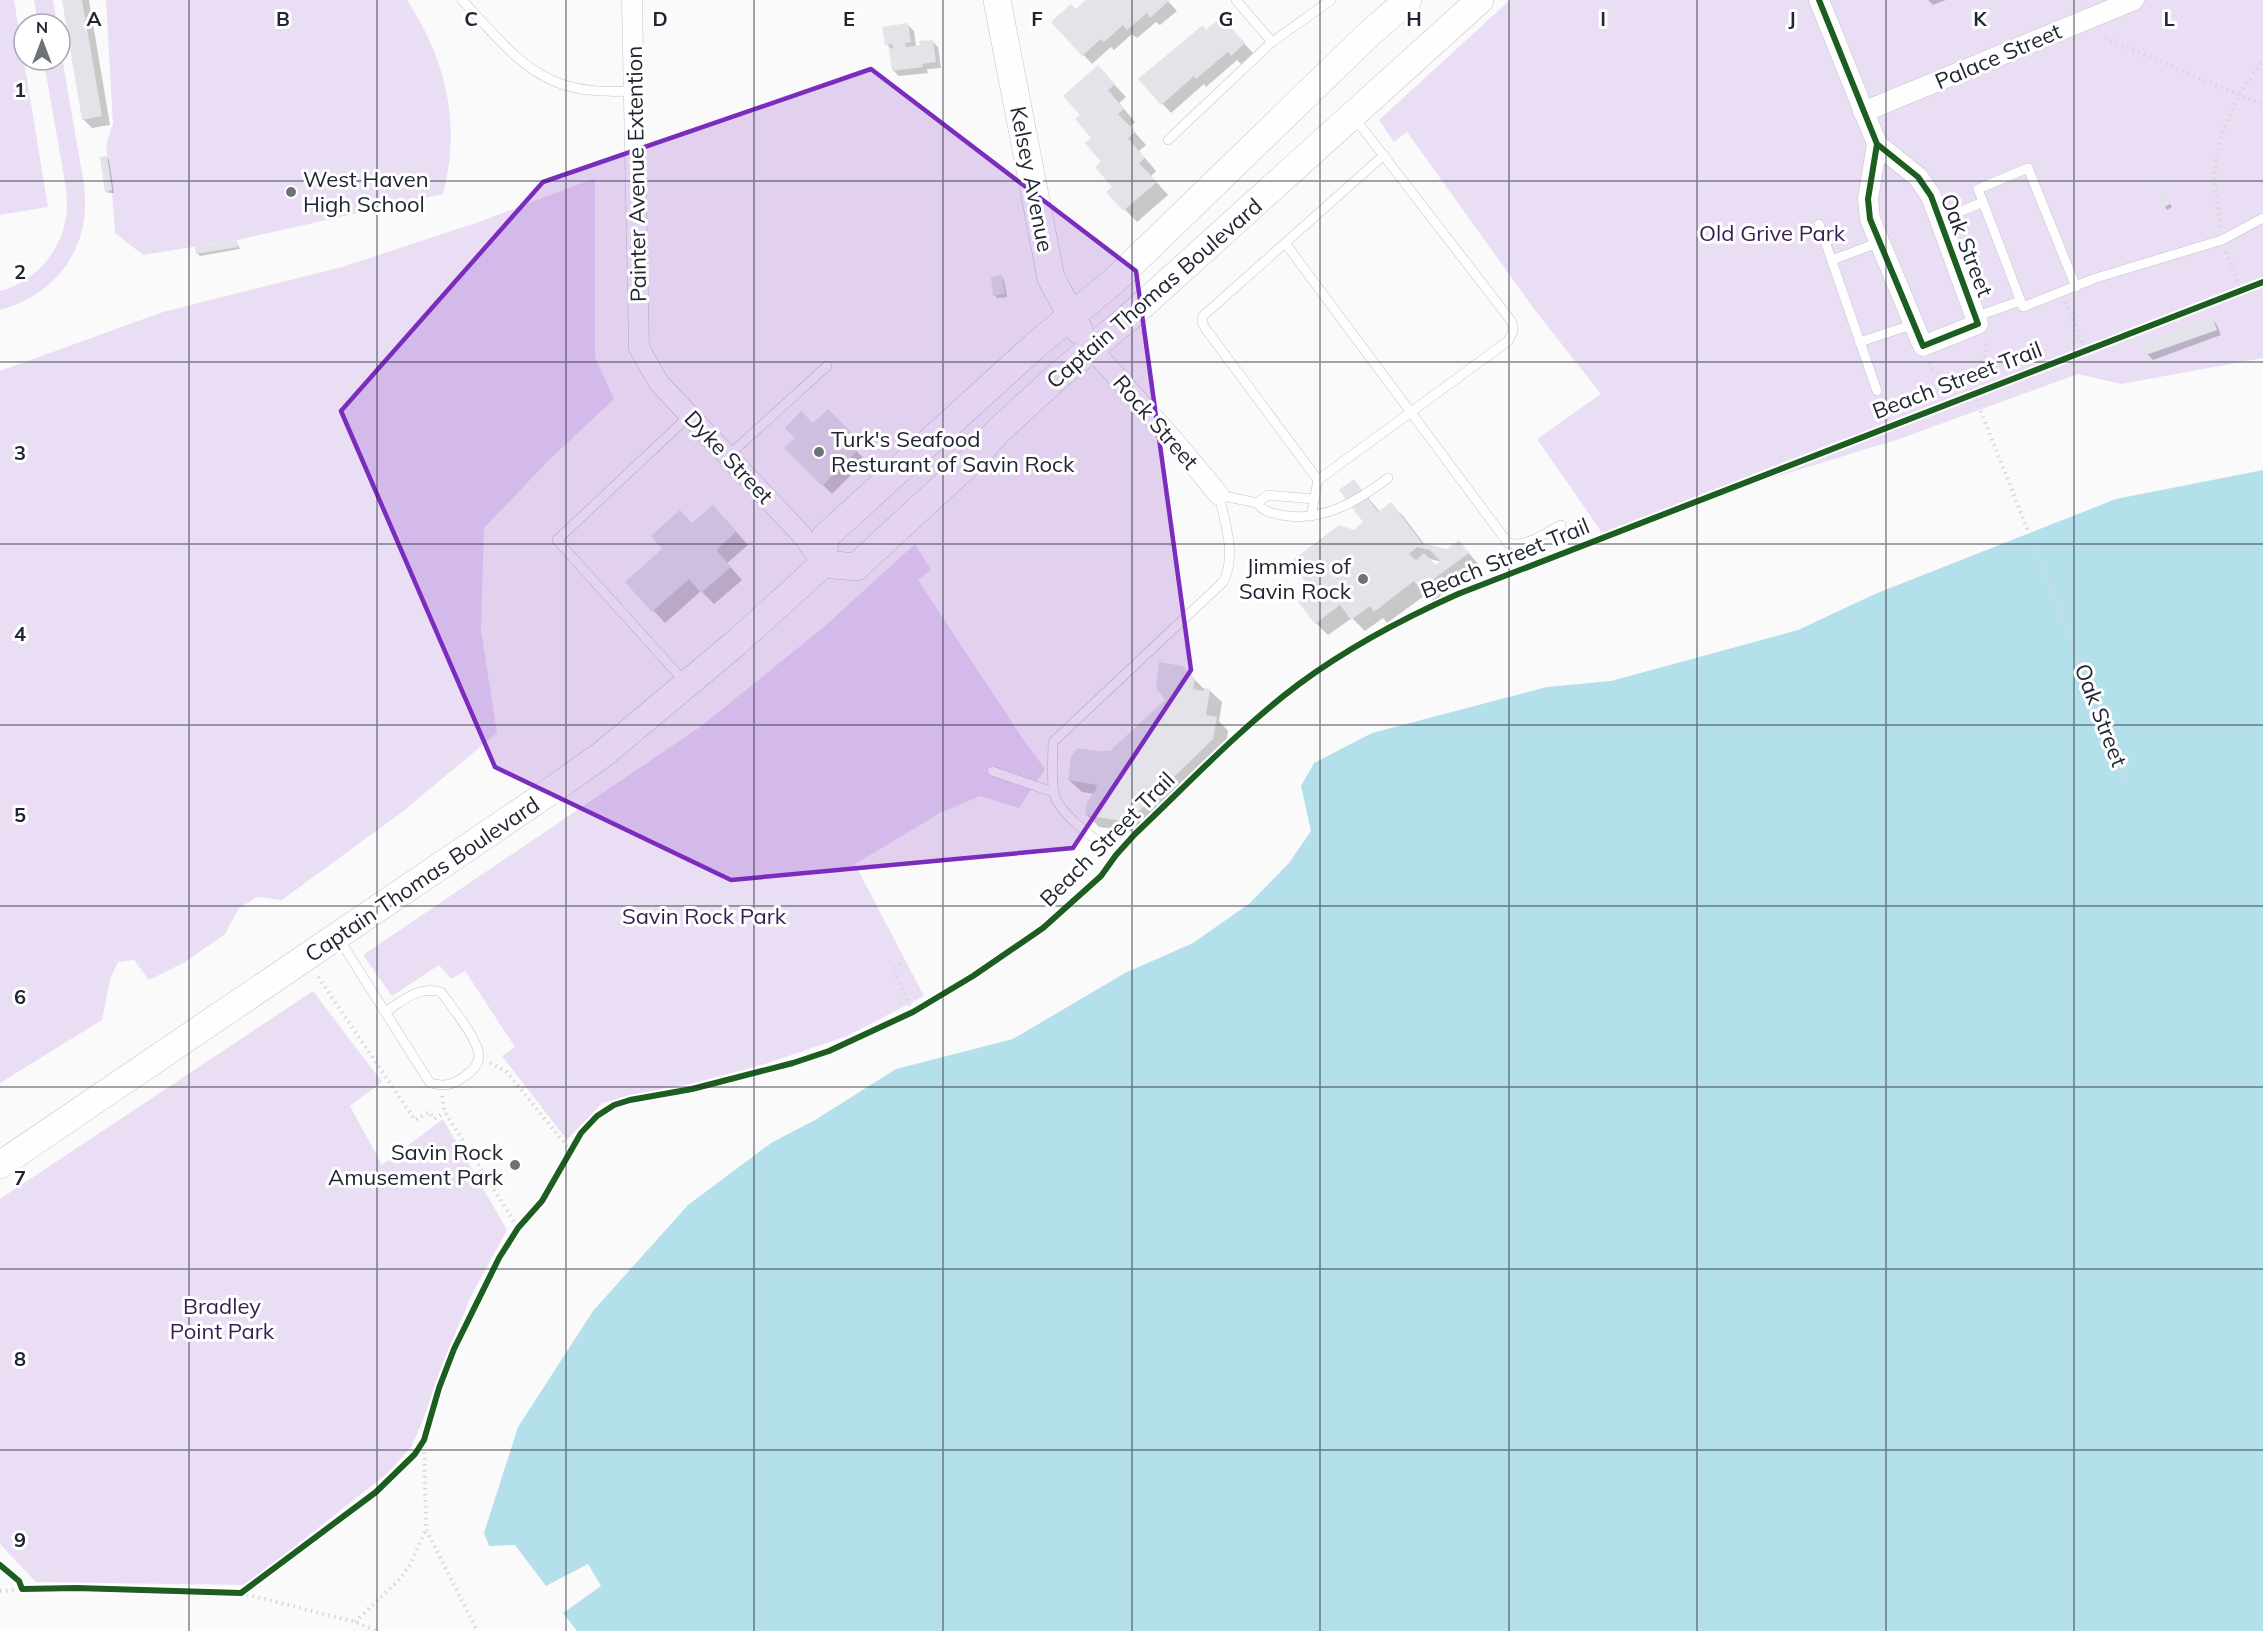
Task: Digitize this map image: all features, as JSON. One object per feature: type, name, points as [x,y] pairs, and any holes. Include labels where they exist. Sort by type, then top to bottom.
[{"type":"main road","name":"Captain Thomas Boulevard","points":[[0,1165],[603,754],[823,564],[825,537],[1038,343],[1113,282],[1369,34],[1408,0]]},
{"type":"main road","name":"Captain Thomas Boulevard","points":[[823,564],[856,567],[973,459],[998,431],[1132,314],[1480,0]]},
{"type":"main road","name":"Kelsey Avenue","points":[[1000,3],[1051,278],[1070,317],[1091,348]]},
{"type":"street","name":"Painter Avenue Extention","points":[[632,0],[639,348]]},
{"type":"street","name":"Oak Street","points":[[1819,0],[1876,144],[1918,177],[1931,196],[1978,324],[1923,346],[1870,219],[1868,199],[1876,144]]},
{"type":"street","name":"Palace Street","points":[[1863,112],[2134,0]]},
{"type":"street","name":"Dyke Street","points":[[639,348],[659,383],[801,534],[823,564]]},
{"type":"street","name":"Rock Street","points":[[1091,348],[1219,495]]},
{"type":"lane","points":[[462,0],[520,59],[556,82],[582,89],[634,91]]},
{"type":"lane","points":[[1236,0],[1272,42]]},
{"type":"lane","points":[[1168,141],[1272,42],[1331,0]]},
{"type":"lane","points":[[1311,516],[1318,480],[1508,341],[1512,332],[1512,322],[1353,116]]},
{"type":"lane","points":[[1318,480],[1202,322],[1203,316],[1384,155]]},
{"type":"lane","points":[[2076,288],[2028,168],[1978,189],[2023,307],[2076,288],[2096,278],[2222,240],[2263,218]]},
{"type":"lane","points":[[1940,220],[1983,202]]},
{"type":"lane","points":[[1819,224],[1877,391]]},
{"type":"lane","points":[[1832,260],[1880,242]]},
{"type":"lane","points":[[1285,243],[1508,543],[1516,545],[1525,542],[1561,525]]},
{"type":"lane","points":[[1975,317],[2020,301]]},
{"type":"lane","points":[[1860,342],[1914,324]]},
{"type":"lane","points":[[728,456],[827,366]]},
{"type":"lane","points":[[686,684],[557,540],[690,415]]},
{"type":"lane","points":[[1116,855],[1057,803],[1053,792],[1053,742],[1223,582],[1228,573],[1230,561],[1219,495],[1257,503],[1265,512],[1286,516],[1311,516],[1344,507],[1388,478]]},
{"type":"lane","points":[[1257,503],[1268,495],[1314,499]]},
{"type":"lane","points":[[992,771],[1053,792]]},
{"type":"lane","points":[[337,937],[430,1083],[441,1086],[451,1085],[476,1067],[479,1057],[477,1046],[441,992],[429,989],[418,991],[385,1012]]},
{"type":"path","points":[[2105,38],[2263,105]]},
{"type":"path","points":[[2241,290],[2222,240],[2215,168],[2229,116],[2238,95],[2263,61]]},
{"type":"path","points":[[2230,295],[2252,286]]},
{"type":"path","points":[[2062,292],[2085,350]]},
{"type":"path","points":[[1926,357],[1932,368],[1941,376],[1953,380],[1966,378],[1976,372],[1984,362],[1987,349],[1984,335]]},
{"type":"path","points":[[1877,391],[1890,425]]},
{"type":"path","points":[[901,964],[892,970],[913,1012]]},
{"type":"path","points":[[318,977],[415,1120],[429,1112],[434,1119],[445,1112]]},
{"type":"path","points":[[903,1017],[923,1006]]},
{"type":"path","points":[[479,1057],[506,1071],[570,1150]]},
{"type":"path","points":[[441,1086],[445,1112],[518,1228]]},
{"type":"path","points":[[566,1158],[576,1142]]},
{"type":"path","points":[[512,1238],[525,1220]]},
{"type":"path","points":[[355,1622],[400,1579],[411,1563],[426,1529],[424,1440],[427,1429]]},
{"type":"path","points":[[415,1454],[424,1440]]},
{"type":"path","points":[[426,1529],[477,1631]]},
{"type":"path","points":[[19,1581],[22,1589]]},
{"type":"path","points":[[240,1593],[248,1587]]},
{"type":"path","points":[[0,1591],[33,1589]]},
{"type":"path","points":[[229,1592],[355,1622],[377,1631]]},
{"type":"highlighted area","points":[[871,69],[1136,271],[1191,670],[1073,848],[731,880],[495,767],[341,411],[543,182]]},
{"type":"green space","points":[[0,0],[14,0],[16,12],[12,12],[12,72],[26,72],[48,207],[0,215]]},
{"type":"green space","points":[[34,0],[53,0],[55,12],[36,12]]},
{"type":"green space","points":[[106,0],[407,0],[432,46],[447,93],[451,142],[443,194],[237,240],[143,255],[115,233],[106,145],[113,124]]},
{"type":"green space","name":"Old Grive Park","points":[[1510,0],[2263,0],[2263,358],[2121,384],[2078,374],[1899,439],[1697,501],[1605,537],[1537,439],[1601,394],[1534,309],[1407,132],[1394,142],[1379,120]]},
{"type":"green space","points":[[46,72],[65,72],[83,180],[85,205],[83,224],[79,242],[61,272],[34,295],[0,310],[0,291],[14,286],[38,270],[55,248],[65,221],[66,190]]},
{"type":"green space","points":[[595,178],[595,357],[614,399],[549,460],[484,528],[481,630],[497,733],[402,812],[282,900],[257,897],[239,908],[225,934],[185,962],[149,980],[134,960],[118,962],[110,980],[102,1020],[0,1083],[0,371],[163,312],[342,267],[479,222]]},
{"type":"green space","name":"Savin Rock Park","points":[[915,544],[931,570],[918,580],[1045,769],[1019,808],[980,796],[940,813],[855,864],[924,996],[847,1036],[768,1063],[691,1084],[602,1103],[567,1140],[502,1056],[515,1047],[465,971],[451,979],[439,965],[392,996],[363,955],[700,727],[825,626]]},
{"type":"green space","name":"Bradley Point Park","points":[[313,991],[382,1082],[350,1106],[382,1165],[443,1119],[507,1230],[472,1294],[411,1447],[389,1472],[246,1585],[36,1582],[0,1544],[0,1199]]},
{"type":"water","points":[[2263,470],[2263,1631],[577,1631],[563,1613],[601,1586],[588,1564],[546,1586],[515,1545],[489,1546],[484,1533],[518,1427],[593,1311],[688,1205],[771,1143],[815,1120],[896,1069],[1013,1039],[1125,973],[1193,943],[1250,903],[1289,863],[1311,831],[1301,786],[1314,763],[1372,733],[1547,687],[1611,681],[1798,630],[1875,594],[2116,499]]},
{"type":"building","points":[[62,0],[82,0],[102,116],[82,120],[72,60],[72,12],[64,12]]},
{"type":"building","points":[[1086,0],[1170,0],[1150,18],[1147,13],[1127,30],[1123,25],[1104,42],[1101,39],[1082,56],[1051,22],[1071,4],[1076,9]]},
{"type":"building","points":[[1221,17],[1245,43],[1231,56],[1228,52],[1196,79],[1194,76],[1161,105],[1138,79],[1203,25],[1206,30]]},
{"type":"building","points":[[908,23],[911,42],[905,43],[906,47],[920,45],[919,41],[933,40],[936,62],[922,64],[923,67],[892,71],[889,49],[893,48],[892,44],[885,45],[882,27]]},
{"type":"building","points":[[1098,65],[1115,84],[1108,90],[1124,109],[1118,114],[1135,132],[1128,138],[1145,158],[1139,163],[1157,182],[1123,211],[1106,192],[1112,187],[1095,167],[1101,162],[1085,143],[1091,138],[1075,119],[1080,115],[1063,96]]},
{"type":"building","points":[[107,156],[112,190],[105,192],[100,157]]},
{"type":"building","points":[[2161,187],[2170,204],[2163,208],[2154,191]]},
{"type":"building","points":[[237,240],[238,247],[196,254],[195,247]]},
{"type":"building","points":[[1002,275],[1005,294],[993,296],[991,277]]},
{"type":"building","points":[[2212,317],[2217,330],[2146,355],[2142,343]]},
{"type":"building","points":[[828,409],[853,434],[847,440],[858,450],[822,486],[784,448],[795,438],[785,428],[801,411],[813,423]]},
{"type":"building","points":[[1354,479],[1378,512],[1391,502],[1422,543],[1447,549],[1459,540],[1469,553],[1420,589],[1414,581],[1374,612],[1370,606],[1351,620],[1340,605],[1315,624],[1298,602],[1313,592],[1290,562],[1339,525],[1354,530],[1363,522],[1339,490]],"holes":[[[1417,547],[1430,550],[1440,561],[1436,565],[1424,553],[1416,560],[1409,554]]]},
{"type":"building","points":[[713,505],[736,532],[716,550],[731,567],[701,593],[689,579],[652,612],[625,582],[662,549],[651,536],[680,510],[692,523]]},
{"type":"building","points":[[1159,662],[1182,666],[1195,678],[1193,689],[1204,691],[1204,688],[1210,689],[1206,715],[1217,717],[1213,739],[1128,822],[1085,815],[1087,802],[1097,785],[1068,780],[1071,757],[1077,748],[1110,751],[1165,700],[1156,688]]},
{"type":"cycle path","points":[[1819,0],[1877,144],[1918,177],[1931,196],[1978,324],[1923,346],[1870,219],[1868,199],[1877,144]]},
{"type":"cycle path","name":"Beach Street Trail","points":[[0,1565],[19,1581],[22,1589],[77,1588],[241,1593],[376,1492],[415,1454],[424,1440],[439,1388],[454,1349],[499,1258],[518,1228],[542,1201],[581,1133],[597,1116],[614,1105],[630,1100],[692,1089],[793,1063],[829,1051],[913,1012],[973,976],[1043,928],[1101,876],[1135,834],[1277,701],[1337,658],[1417,613],[1458,594],[2263,282]]},
{"type":"place","name":"West Haven High School","points":[[291,192]]},
{"type":"place","name":"Turk's Seafood Resturant of Savin Rock","points":[[819,452]]},
{"type":"place","name":"Jimmies of Savin Rock","points":[[1363,579]]},
{"type":"place","name":"Savin Rock Amusement Park","points":[[515,1165]]}]
